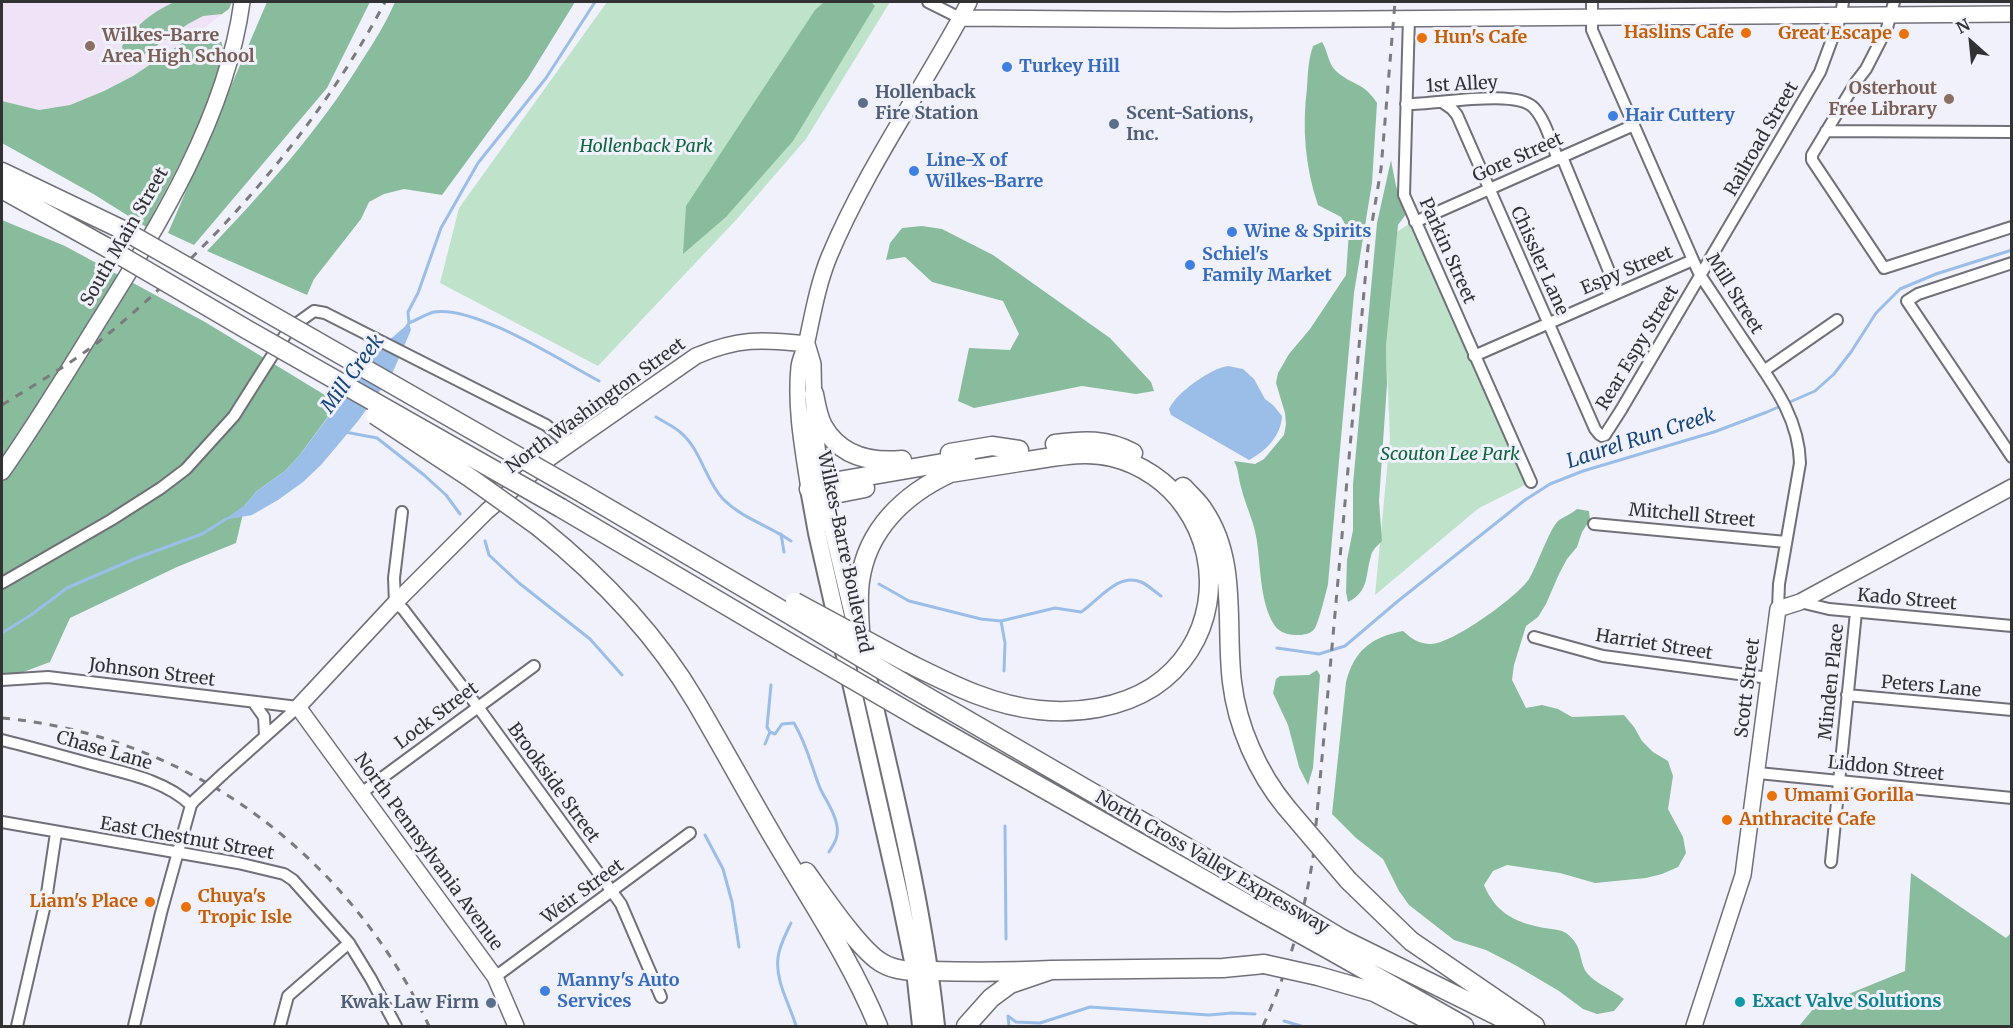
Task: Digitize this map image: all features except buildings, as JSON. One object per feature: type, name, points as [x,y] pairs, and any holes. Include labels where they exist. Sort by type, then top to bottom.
[{"type":"highway","points":[[2,159],[600,504],[793,609],[966,692],[1003,704],[1050,711],[1075,711],[1105,706],[1136,696],[1153,687],[1170,673],[1191,648],[1204,619],[1210,577],[1203,538],[1190,514],[1174,493],[1159,479],[1142,469],[1110,457],[1078,454],[818,490]]},
{"type":"highway","points":[[2,172],[120,228]]},
{"type":"highway","points":[[2,189],[246,329],[469,477],[568,550],[635,619],[664,655],[695,701],[845,957],[878,1026]]},
{"type":"highway","points":[[2,198],[106,247]]},
{"type":"highway","name":"North Cross Valley Expressway","points":[[246,329],[561,508],[919,718],[1265,914],[1518,1026]]},
{"type":"highway","points":[[814,394],[823,426],[834,441],[851,454],[862,458],[889,461],[916,459],[992,446],[1019,450]]},
{"type":"highway","points":[[818,490],[1019,450],[1082,441],[1097,441],[1119,446],[1172,476],[1204,510],[1215,531],[1224,558],[1231,679],[1240,718],[1259,766],[1286,807],[1348,880],[1411,941],[1534,1026]]},
{"type":"highway","points":[[861,646],[859,582],[864,561],[874,538],[885,521],[905,500],[932,481],[950,473]]},
{"type":"highway","name":"North Cross Valley Expressway","points":[[793,609],[912,688],[1276,899],[1339,946],[1464,1026]]},
{"type":"highway","points":[[727,757],[803,869],[862,944],[882,963],[899,969],[964,973],[1223,968],[1264,964],[1374,992],[1440,1026]]},
{"type":"highway","points":[[966,1026],[991,998],[1010,984],[1051,970]]},
{"type":"main road","name":"Wilkes-Barre Boulevard","points":[[818,490],[861,646],[915,885],[923,971],[921,1026]]},
{"type":"main road","name":"Wilkes-Barre Boulevard","points":[[818,490],[817,533],[900,898],[923,971],[936,1026]]},
{"type":"street","name":"South Main Street","points":[[2,472],[66,375],[147,244],[177,188],[221,86],[234,42],[242,2]]},
{"type":"street","points":[[928,2],[960,18],[1084,21],[1409,17],[1592,9],[1842,8],[2012,14]]},
{"type":"street","points":[[807,344],[819,288],[828,259],[844,224],[861,190],[969,2]]},
{"type":"street","name":"Railroad Street","points":[[1700,275],[1820,72],[1842,8]]},
{"type":"street","name":"Mill Street","points":[[1592,9],[1592,30],[1700,275],[1780,395],[1800,450],[1800,463],[1779,584],[1778,609]]},
{"type":"street","points":[[1892,9],[1887,28],[1866,69],[1826,130],[1812,155],[1812,160],[1884,268],[2012,227]]},
{"type":"street","name":"Parkin Street","points":[[1409,17],[1404,195],[1531,482]]},
{"type":"street","name":"1st Alley","points":[[1406,104],[1465,99],[1512,99],[1529,104],[1539,115],[1560,158],[1618,293]]},
{"type":"street","name":"Chissler Lane","points":[[1442,102],[1457,115],[1595,429],[1602,436]]},
{"type":"street","name":"Gore Street","points":[[1415,222],[1634,125]]},
{"type":"street","points":[[1826,130],[2012,132]]},
{"type":"street","name":"Espy Street","points":[[1474,356],[1694,260]]},
{"type":"street","points":[[2012,262],[1918,294],[1907,301],[2012,457]]},
{"type":"street","name":"Rear Espy Street","points":[[1602,436],[1605,435],[1700,275]]},
{"type":"street","points":[[2,583],[111,520],[186,469],[234,416],[289,329],[314,311],[325,313],[546,425],[569,444]]},
{"type":"street","points":[[1765,370],[1837,320]]},
{"type":"street","name":"North Washington Street","points":[[134,1026],[176,853],[193,802],[298,707],[395,603],[487,510],[551,457],[684,364],[708,351],[731,343],[751,340],[807,344]]},
{"type":"street","name":"Wilkes-Barre Boulevard","points":[[807,344],[813,364],[818,490]]},
{"type":"street","name":"Wilkes-Barre Boulevard","points":[[807,344],[800,364],[799,405],[802,442],[818,490]]},
{"type":"street","points":[[1778,609],[1800,603],[2010,494]]},
{"type":"street","points":[[395,603],[394,578],[402,512]]},
{"type":"street","name":"Mitchell Street","points":[[1594,524],[1786,542]]},
{"type":"street","name":"Brookside Street","points":[[395,603],[403,609],[478,707],[621,904],[661,998]]},
{"type":"street","name":"Kado Street","points":[[1800,603],[1856,612],[2011,625]]},
{"type":"street","name":"Scott Street","points":[[1694,1026],[1743,875],[1778,609]]},
{"type":"street","name":"Minden Place","points":[[1831,862],[1856,612]]},
{"type":"street","name":"Harriet Street","points":[[1534,637],[1603,656],[1769,678]]},
{"type":"street","name":"Lock Street","points":[[360,794],[534,666]]},
{"type":"street","name":"Johnson Street","points":[[2,680],[48,677],[298,707]]},
{"type":"street","name":"Peters Lane","points":[[1847,696],[2012,710]]},
{"type":"street","points":[[254,703],[264,717],[265,736]]},
{"type":"street","name":"North Pennsylvania Avenue","points":[[298,707],[495,977],[516,1026]]},
{"type":"street","name":"Chase Lane","points":[[2,740],[133,775],[162,785],[193,802]]},
{"type":"street","name":"Liddon Street","points":[[1758,773],[2012,798]]},
{"type":"street","name":"East Chestnut Street","points":[[2,822],[284,874],[293,880],[349,943],[396,1026]]},
{"type":"street","points":[[17,1026],[46,900],[56,832]]},
{"type":"street","name":"Weir Street","points":[[495,977],[690,833]]},
{"type":"street","points":[[280,1026],[288,996],[349,943]]},
{"type":"shaded area","name":"Wilkes-Barre Area High School","points":[[2,2],[232,2],[229,9],[200,31],[133,76],[70,105],[39,110],[2,101]]},
{"type":"green space","points":[[174,2],[232,2],[229,9],[222,14],[203,16],[188,24],[133,62],[124,55],[122,46],[133,32],[151,15]]},
{"type":"green space","points":[[267,2],[370,2],[327,88],[194,245],[168,233]]},
{"type":"green space","points":[[395,2],[575,2],[528,78],[442,195],[404,189],[384,194],[369,202],[361,219],[314,279],[307,295],[207,251],[269,184],[327,113],[375,40]]},
{"type":"green space","name":"Hollenback Park","points":[[607,2],[890,2],[806,139],[736,220],[598,366],[440,283],[459,208]]},
{"type":"green space","points":[[824,2],[871,2],[875,6],[793,141],[726,217],[683,254],[686,206],[815,10]]},
{"type":"green space","points":[[200,31],[214,33],[219,37],[222,44],[222,57],[204,111],[146,227],[95,195],[2,143],[2,101],[39,110],[70,105],[133,76]]},
{"type":"green space","points":[[1322,42],[1333,68],[1362,87],[1377,103],[1372,183],[1354,293],[1328,584],[1315,628],[1308,633],[1296,635],[1286,634],[1277,629],[1266,606],[1255,530],[1234,461],[1255,464],[1264,459],[1284,435],[1285,413],[1276,383],[1278,373],[1346,275],[1349,231],[1341,217],[1318,205],[1310,176],[1306,147],[1305,118],[1309,62],[1313,46]]},
{"type":"green space","points":[[1391,160],[1396,186],[1406,214],[1398,225],[1386,346],[1387,384],[1379,501],[1382,541],[1372,554],[1363,588],[1355,598],[1348,602],[1347,560],[1353,530],[1353,484],[1377,223]]},
{"type":"green space","points":[[2,220],[65,246],[205,322],[338,403],[299,456],[285,471],[257,491],[245,505],[236,543],[177,567],[70,618],[50,662],[2,680]]},
{"type":"green space","name":"Scouton Lee Park","points":[[1410,223],[1531,482],[1479,508],[1375,595],[1390,438],[1386,346],[1397,232]]},
{"type":"green space","points":[[922,226],[942,229],[993,255],[1110,338],[1151,382],[1154,391],[1136,394],[1082,386],[974,408],[958,401],[969,348],[1010,350],[1019,334],[1003,301],[932,282],[905,257],[886,260],[890,243],[902,228]]},
{"type":"green space","points":[[1577,509],[1589,511],[1590,520],[1582,532],[1577,547],[1559,574],[1546,604],[1538,617],[1526,626],[1514,665],[1512,680],[1526,708],[1542,705],[1558,709],[1572,717],[1624,715],[1642,741],[1653,752],[1668,761],[1673,776],[1668,809],[1683,837],[1686,853],[1678,867],[1646,878],[1595,883],[1560,873],[1507,865],[1493,871],[1484,885],[1494,903],[1507,915],[1533,926],[1561,931],[1572,938],[1587,973],[1624,999],[1614,1011],[1597,1014],[1583,1009],[1559,991],[1515,965],[1486,950],[1454,940],[1409,905],[1399,891],[1383,859],[1356,838],[1332,814],[1346,682],[1349,671],[1359,654],[1382,637],[1403,631],[1413,639],[1431,644],[1441,642],[1468,628],[1512,597],[1522,587],[1529,579],[1554,526]]},
{"type":"green space","points":[[1317,670],[1320,675],[1313,768],[1308,785],[1299,767],[1288,725],[1273,693],[1276,679],[1280,676],[1309,675]]},
{"type":"green space","points":[[1911,873],[2006,938],[2011,933],[2011,1026],[1799,1026],[1814,1008],[1905,971]]},
{"type":"water","points":[[409,323],[411,330],[392,374],[358,421],[321,465],[303,482],[252,515],[224,520],[245,505],[257,491],[285,471],[299,456],[379,349]]},
{"type":"water","points":[[1228,366],[1243,369],[1254,379],[1265,399],[1282,416],[1279,430],[1272,442],[1249,460],[1171,415],[1169,409],[1179,396],[1195,382],[1213,371]]},
{"type":"waterway","name":"Mill Creek","points":[[407,326],[408,312],[418,293],[441,228],[478,163],[546,78],[595,2]]},
{"type":"waterway","name":"Laurel Run Creek","points":[[1277,648],[1319,654],[1345,646],[1525,500],[1550,484],[1583,471],[1714,432],[1815,391],[1834,374],[1876,313],[1900,289],[1936,274],[2012,250]]},
{"type":"waterway","name":"Laurel Run Creek","points":[[409,323],[434,312],[451,312],[472,317],[518,336],[599,381]]},
{"type":"waterway","name":"Laurel Run Creek","points":[[656,417],[687,439],[723,499],[747,517],[791,541]]},
{"type":"waterway","points":[[345,432],[377,438],[446,495],[460,514]]},
{"type":"waterway","name":"Mill Creek","points":[[2,633],[67,588],[134,559],[202,534],[226,519]]},
{"type":"waterway","points":[[781,534],[784,552]]},
{"type":"waterway","points":[[485,541],[489,555],[519,583],[590,639],[622,675]]},
{"type":"waterway","name":"Laurel Run Creek","points":[[879,584],[909,601],[981,619],[1001,621],[1055,608],[1081,612],[1109,589],[1124,581],[1141,582],[1161,596]]},
{"type":"waterway","points":[[1001,621],[1005,643],[1004,671]]},
{"type":"waterway","points":[[771,685],[767,727],[775,734],[782,724],[794,723],[806,747],[820,788],[836,821],[837,837],[829,852]]},
{"type":"waterway","points":[[765,744],[770,732]]},
{"type":"waterway","points":[[1005,826],[1006,939]]},
{"type":"waterway","points":[[705,835],[723,869],[732,902],[739,947]]},
{"type":"waterway","points":[[791,923],[780,949],[778,967],[781,984],[796,1026]]},
{"type":"waterway","points":[[1008,1016],[1016,1022],[1040,1023],[1090,1007],[1209,1015],[1255,1014]]},
{"type":"waterway","points":[[1008,1016],[1009,1026]]},
{"type":"waterway","points":[[1284,1021],[1301,1026]]},
{"type":"railway","points":[[2,405],[97,343],[129,317],[217,232],[265,178],[309,123],[349,64],[385,2]]},
{"type":"railway","points":[[1263,1026],[1294,944],[1313,858],[1368,247],[1381,169],[1395,2]]},
{"type":"railway","points":[[2,718],[71,729],[137,750],[199,779],[256,815],[309,859],[355,909],[395,965],[429,1026]]},
{"type":"place","name":"Haslins Cafe","points":[[1746,33]]},
{"type":"place","name":"Great Escape","points":[[1904,34]]},
{"type":"place","name":"Hun's Cafe","points":[[1422,38]]},
{"type":"place","name":"Wilkes-Barre Area High School","points":[[90,46]]},
{"type":"place","name":"Turkey Hill","points":[[1007,67]]},
{"type":"place","name":"Osterhout Free Library","points":[[1949,99]]},
{"type":"place","name":"Hollenback Fire Station","points":[[863,103]]},
{"type":"place","name":"Hair Cuttery","points":[[1613,116]]},
{"type":"place","name":"Scent-Sations, Inc.","points":[[1114,124]]},
{"type":"place","name":"Line-X of Wilkes-Barre","points":[[914,171]]},
{"type":"place","name":"Wine & Spirits","points":[[1232,232]]},
{"type":"place","name":"Schiel's Family Market","points":[[1190,265]]},
{"type":"place","name":"Umami Gorilla","points":[[1772,796]]},
{"type":"place","name":"Anthracite Cafe","points":[[1727,820]]},
{"type":"place","name":"Liam's Place","points":[[150,902]]},
{"type":"place","name":"Chuya's Tropic Isle","points":[[186,907]]},
{"type":"place","name":"Manny's Auto Services","points":[[545,991]]},
{"type":"place","name":"Exact Valve Solutions","points":[[1740,1002]]},
{"type":"place","name":"Kwak Law Firm","points":[[491,1003]]}]
